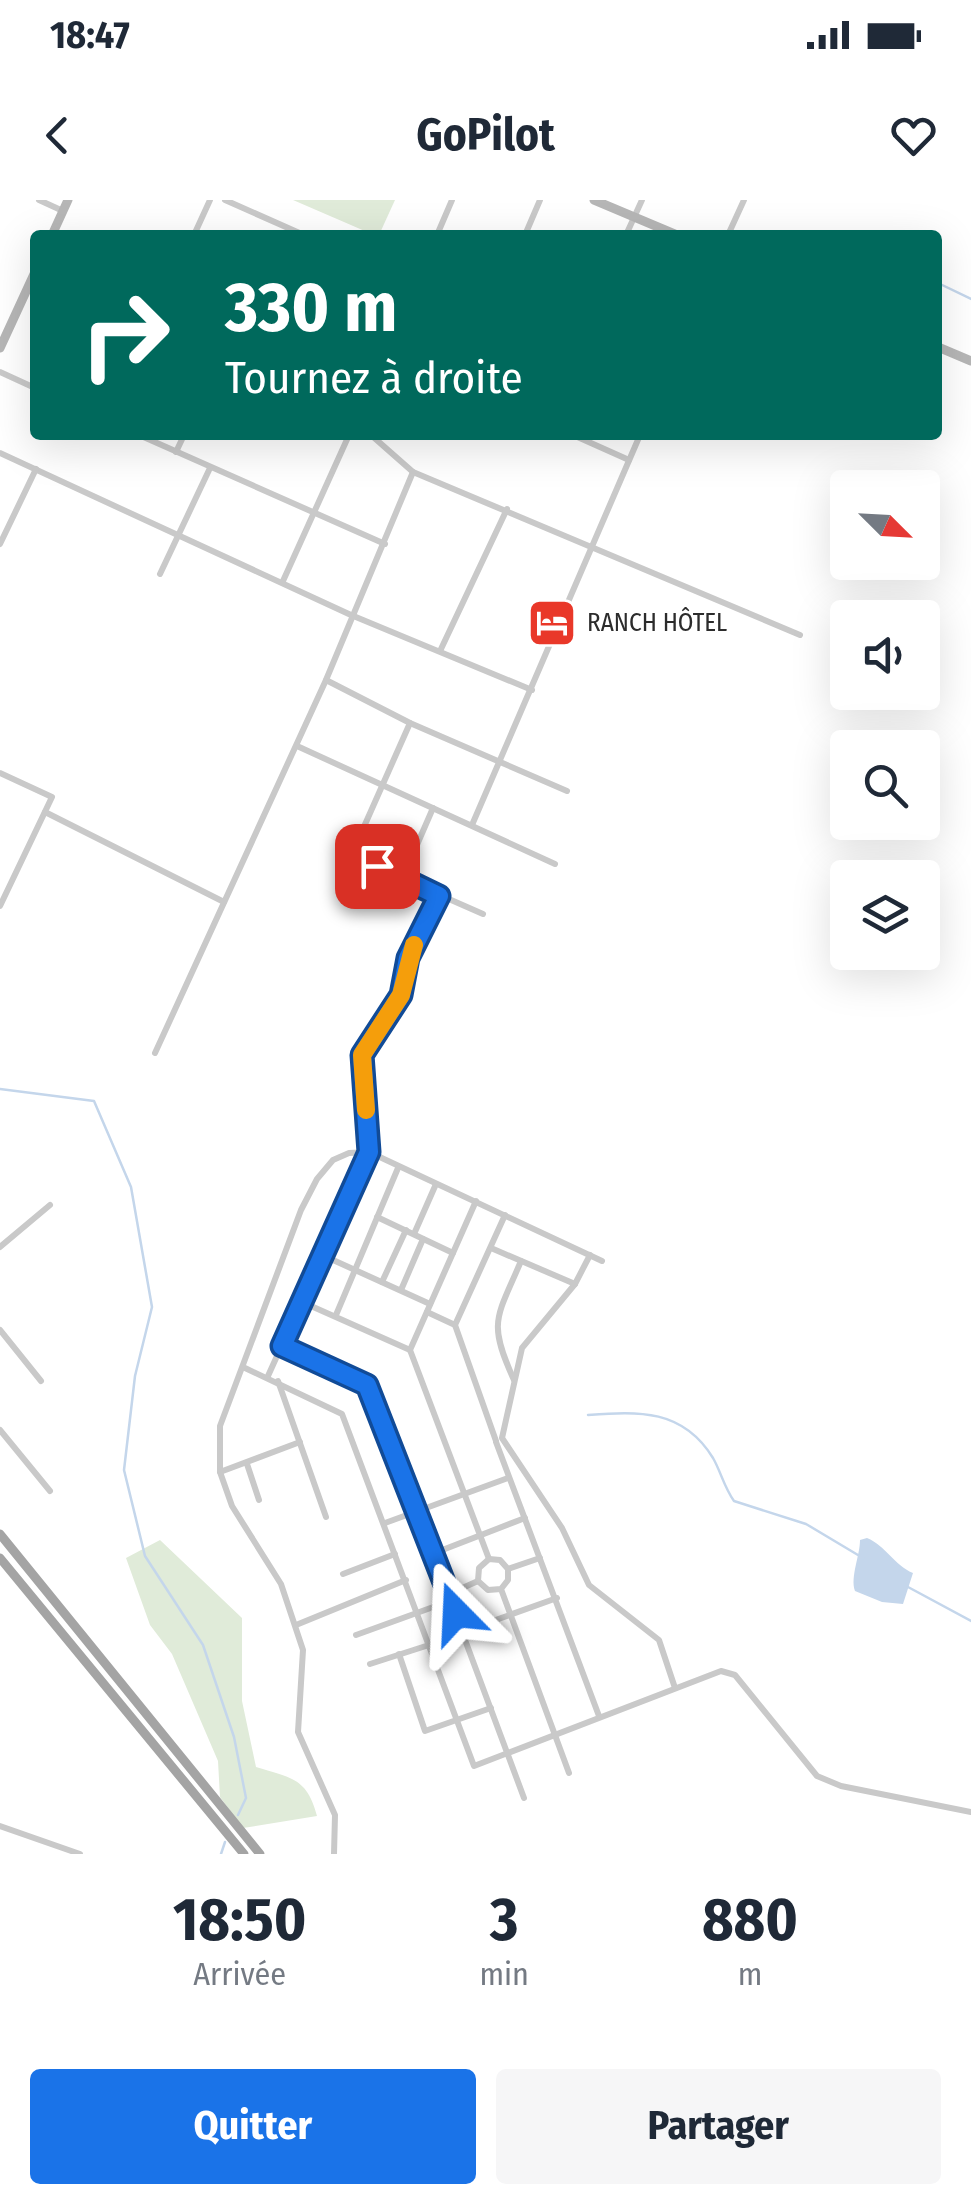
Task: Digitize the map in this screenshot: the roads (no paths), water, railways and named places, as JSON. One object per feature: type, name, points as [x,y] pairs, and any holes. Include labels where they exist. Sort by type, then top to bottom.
[{"type":"main road","points":[[0,1534],[260,1854]]},
{"type":"main road","points":[[0,1558],[244,1854]]},
{"type":"street","points":[[39,200],[63,211]]},
{"type":"street","points":[[54,230],[68,200]]},
{"type":"street","points":[[196,230],[210,200]]},
{"type":"street","points":[[225,200],[292,230]]},
{"type":"street","points":[[243,208],[247,200]]},
{"type":"street","points":[[439,230],[452,200]]},
{"type":"street","points":[[527,230],[540,200]]},
{"type":"street","points":[[594,200],[665,230]]},
{"type":"street","points":[[628,230],[642,200]]},
{"type":"street","points":[[730,230],[744,200]]},
{"type":"street","points":[[276,230],[278,224]]},
{"type":"street","points":[[0,348],[30,283]]},
{"type":"street","points":[[942,349],[971,361]]},
{"type":"street","points":[[0,372],[30,386]]},
{"type":"street","points":[[150,440],[385,544]]},
{"type":"street","points":[[176,452],[182,440]]},
{"type":"street","points":[[283,581],[347,440]]},
{"type":"street","points":[[378,440],[413,472],[800,635]]},
{"type":"street","points":[[583,440],[629,460]]},
{"type":"street","points":[[472,825],[638,440]]},
{"type":"street","points":[[0,453],[351,615],[441,649],[532,690]]},
{"type":"street","points":[[0,544],[36,468]]},
{"type":"street","points":[[160,574],[210,468]]},
{"type":"street","points":[[155,1053],[326,680],[413,472]]},
{"type":"street","points":[[441,649],[507,509]]},
{"type":"street","points":[[326,680],[410,722],[567,791]]},
{"type":"street","points":[[410,722],[350,856],[483,914]]},
{"type":"street","points":[[296,746],[555,864]]},
{"type":"street","points":[[0,773],[52,797],[0,906]]},
{"type":"street","points":[[403,877],[433,808]]},
{"type":"street","points":[[45,812],[224,902]]},
{"type":"street","points":[[268,1376],[369,1152],[362,1055],[401,995],[408,958],[439,896]]},
{"type":"street","points":[[334,1854],[335,1814],[298,1732],[304,1661],[296,1625],[281,1584],[232,1506],[220,1472],[220,1426],[245,1368],[300,1210],[317,1178],[333,1160],[369,1152],[602,1261]]},
{"type":"street","points":[[336,1316],[398,1168]]},
{"type":"street","points":[[382,1282],[436,1184]]},
{"type":"street","points":[[476,1201],[410,1350],[489,1560]]},
{"type":"street","points":[[0,1247],[50,1205]]},
{"type":"street","points":[[455,1325],[506,1216]]},
{"type":"street","points":[[377,1217],[453,1254]]},
{"type":"street","points":[[401,1290],[423,1239]]},
{"type":"street","points":[[491,1248],[575,1284]]},
{"type":"street","points":[[322,1255],[401,1290],[455,1325],[499,1440],[508,1478],[599,1716]]},
{"type":"street","points":[[590,1255],[575,1284],[522,1348],[499,1440],[562,1528],[589,1585],[659,1640],[675,1689]]},
{"type":"street","points":[[514,1381],[495,1339],[496,1322],[521,1262]]},
{"type":"street","points":[[302,1302],[410,1350]]},
{"type":"street","points":[[0,1330],[41,1381]]},
{"type":"street","points":[[282,1346],[367,1385],[524,1798]]},
{"type":"street","points":[[245,1368],[342,1414],[474,1766],[599,1716],[728,1672],[755,1698],[817,1776],[840,1786],[971,1812]]},
{"type":"street","points":[[278,1382],[326,1516]]},
{"type":"street","points":[[0,1430],[50,1492]]},
{"type":"street","points":[[220,1472],[300,1442]]},
{"type":"street","points":[[248,1464],[259,1500]]},
{"type":"street","points":[[384,1523],[508,1478]]},
{"type":"street","points":[[432,1554],[525,1518]]},
{"type":"street","points":[[343,1574],[395,1554]]},
{"type":"street","points":[[508,1569],[540,1558]]},
{"type":"street","points":[[489,1560],[500,1560],[508,1569],[508,1580],[500,1589],[488,1590],[478,1580],[479,1568],[489,1560]]},
{"type":"street","points":[[296,1625],[406,1580]]},
{"type":"street","points":[[356,1636],[446,1602],[449,1594],[478,1580]]},
{"type":"street","points":[[500,1589],[569,1774]]},
{"type":"street","points":[[462,1632],[556,1598]]},
{"type":"street","points":[[370,1664],[430,1646]]},
{"type":"street","points":[[399,1654],[425,1730],[491,1708]]},
{"type":"street","points":[[0,1826],[80,1854]]},
{"type":"water","points":[[867,1538],[913,1573],[903,1604],[882,1602],[855,1591],[860,1540]]},
{"type":"waterway","points":[[942,285],[971,299]]},
{"type":"waterway","points":[[0,1089],[94,1101],[131,1187],[152,1307],[135,1376],[124,1470],[145,1556],[203,1645],[234,1737],[246,1798],[238,1815]]},
{"type":"waterway","points":[[588,1415],[642,1414],[674,1422],[701,1442],[734,1501],[806,1524],[863,1558]]},
{"type":"waterway","points":[[908,1587],[971,1621]]},
{"type":"waterway","points":[[221,1854],[225,1842]]},
{"type":"place","name":"RANCH HÔTEL","points":[[552,623]]}]
